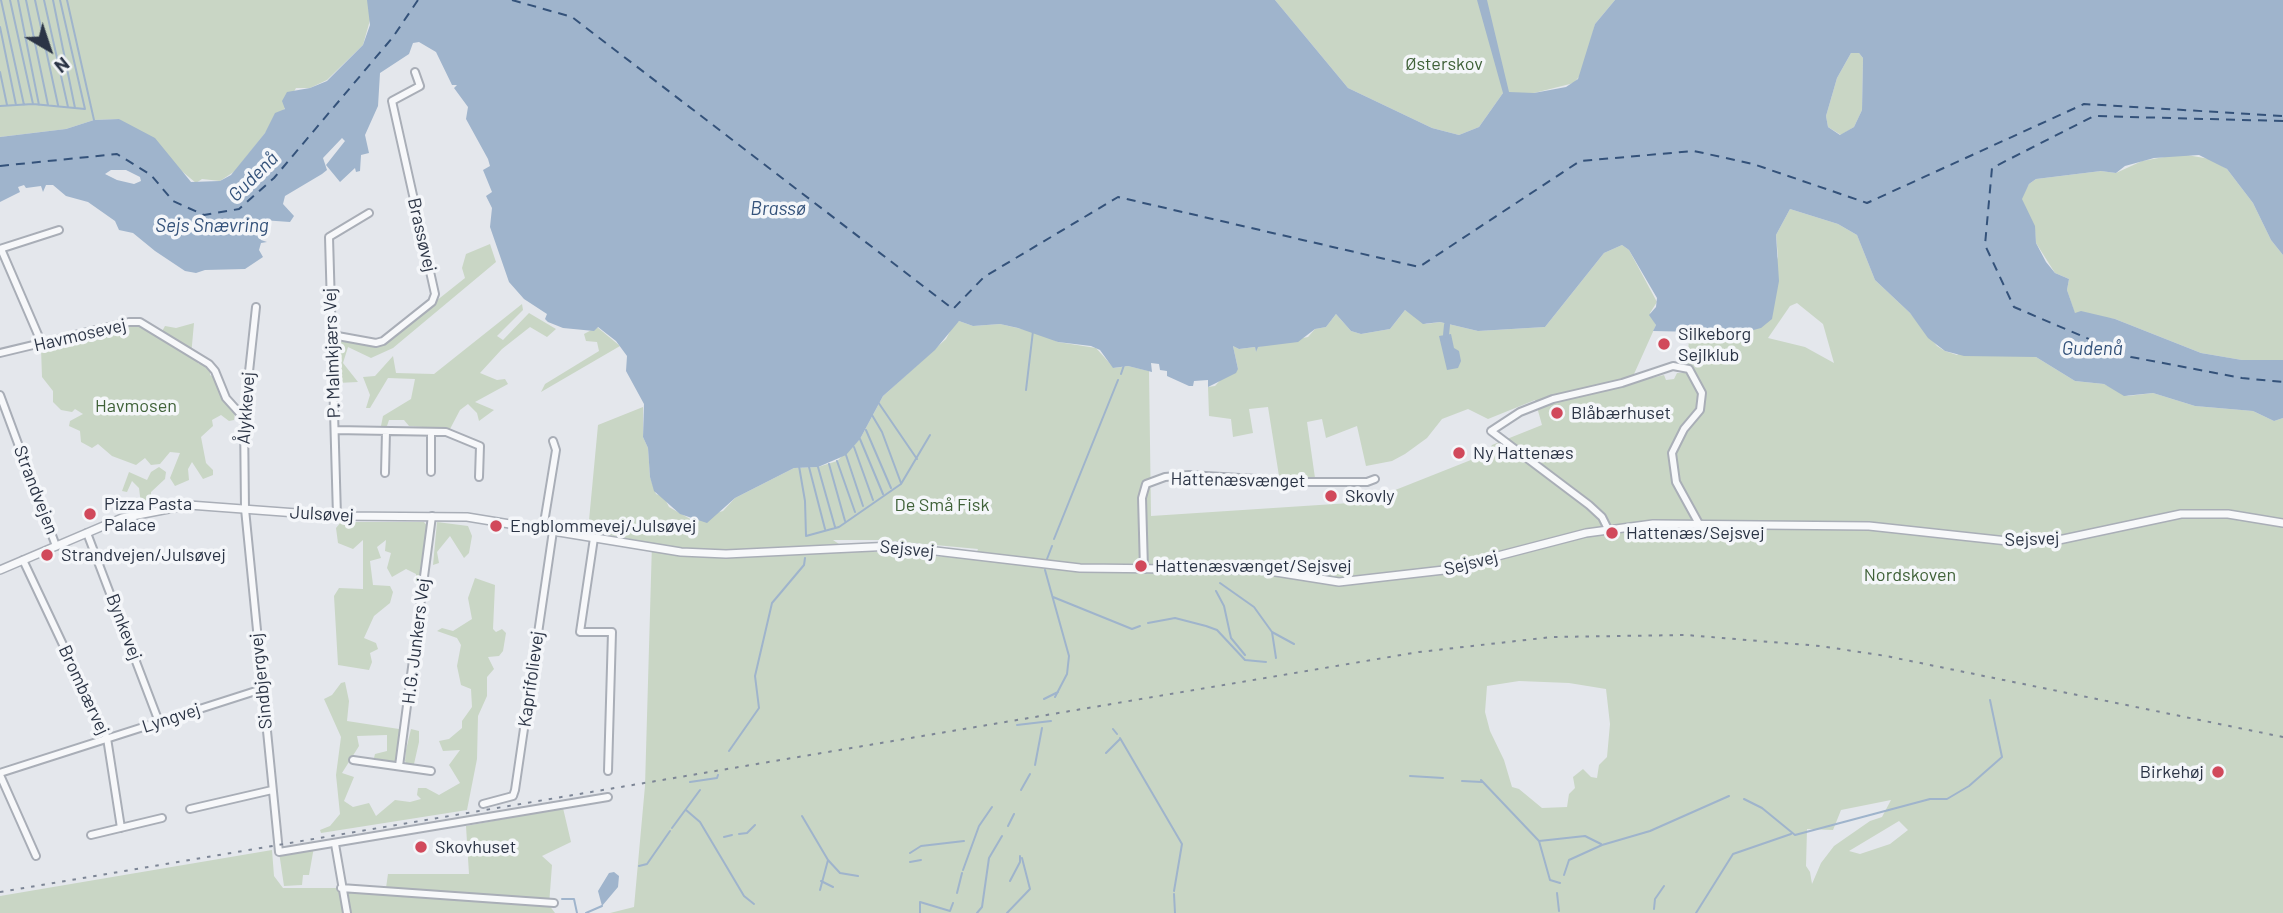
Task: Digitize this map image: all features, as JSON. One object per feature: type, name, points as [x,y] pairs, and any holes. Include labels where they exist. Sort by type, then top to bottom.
[{"type":"street","name":"Brassøvej","points":[[332,335],[376,343],[383,341],[432,302],[435,294],[392,101],[420,86],[415,72]]},
{"type":"street","name":"P. Malmkjærs Vej","points":[[337,516],[329,237],[369,213]]},
{"type":"street","points":[[42,344],[1,249],[59,230]]},
{"type":"street","name":"Ålykkevej","points":[[245,509],[244,418],[256,307]]},
{"type":"street","name":"Havmosevej","points":[[0,353],[129,321],[140,322],[209,364],[226,398],[244,418]]},
{"type":"street","points":[[1608,529],[1602,517],[1589,505],[1491,431],[1520,412],[1553,399],[1622,383],[1673,366],[1689,369],[1702,393],[1700,410],[1684,429],[1672,453],[1676,482],[1698,522]]},
{"type":"street","name":"Strandvejen","points":[[0,395],[56,546]]},
{"type":"street","points":[[335,430],[446,432],[480,446],[479,477]]},
{"type":"street","points":[[385,473],[386,431]]},
{"type":"street","points":[[431,432],[431,472]]},
{"type":"street","points":[[543,529],[556,450],[553,441]]},
{"type":"street","name":"Hattenæsvænget","points":[[1144,569],[1142,498],[1146,484],[1166,477],[1189,475],[1307,482],[1367,482],[1375,479]]},
{"type":"street","name":"Julsøvej","points":[[0,570],[141,512],[176,506],[337,516],[473,518],[653,549]]},
{"type":"street","name":"Sindbjergvej","points":[[245,509],[279,852],[335,844]]},
{"type":"street","name":"Sejsvej","points":[[653,549],[726,554],[893,546],[1080,568],[1263,570],[1327,581],[1367,580],[1444,570],[1608,529],[1698,522],[1869,526],[2026,542],[2054,541],[2181,514],[2228,514],[2283,523]]},
{"type":"street","name":"H.G. Junkers Vej","points":[[399,766],[432,516]]},
{"type":"street","name":"Kaprifolievej","points":[[483,803],[513,796],[515,790],[553,531]]},
{"type":"street","name":"Bynkevej","points":[[87,533],[159,722]]},
{"type":"street","points":[[594,538],[580,632],[612,632],[608,771]]},
{"type":"street","name":"Brombærvej","points":[[23,560],[107,738],[121,828]]},
{"type":"street","name":"Lyngvej","points":[[0,774],[262,689]]},
{"type":"street","points":[[353,760],[431,771]]},
{"type":"street","points":[[0,774],[36,856]]},
{"type":"street","points":[[190,809],[272,790]]},
{"type":"street","points":[[347,913],[335,844],[608,797]]},
{"type":"street","points":[[91,835],[162,818]]},
{"type":"street","points":[[341,888],[554,903]]},
{"type":"green space","points":[[0,0],[382,0],[370,20],[363,45],[327,80],[310,88],[296,88],[285,108],[235,171],[220,181],[202,179],[196,183],[119,119],[94,120],[66,129],[0,137]]},
{"type":"green space","name":"Østerskov","points":[[1275,0],[1615,0],[1595,24],[1583,72],[1574,83],[1534,93],[1503,93],[1479,127],[1459,135],[1432,128],[1348,88]]},
{"type":"green space","points":[[1851,53],[1859,53],[1863,58],[1862,110],[1854,127],[1841,135],[1828,127],[1826,116],[1837,78]]},
{"type":"green space","points":[[2181,154],[2210,159],[2227,169],[2253,203],[2271,240],[2283,255],[2283,360],[2242,360],[2201,353],[2115,319],[2075,314],[2067,290],[2069,279],[2055,273],[2036,243],[2035,231],[2021,199],[2029,184],[2036,179],[2101,171],[2116,173],[2142,161]]},
{"type":"green space","name":"Nordskoven","points":[[1790,209],[1838,224],[1857,235],[1875,280],[1910,313],[1937,346],[1945,351],[1957,355],[1979,341],[2036,357],[2075,381],[2104,384],[2128,396],[2153,393],[2195,406],[2253,411],[2274,421],[2283,418],[2283,913],[610,913],[634,907],[645,786],[652,543],[588,531],[598,425],[643,407],[643,437],[648,448],[650,477],[656,494],[664,497],[669,507],[692,520],[723,511],[735,498],[794,468],[818,467],[837,461],[860,439],[883,396],[946,339],[954,324],[959,321],[973,326],[1000,324],[1039,333],[1058,342],[1096,348],[1114,368],[1128,366],[1149,371],[1151,516],[1365,502],[1486,454],[1492,445],[1542,425],[1535,400],[1488,419],[1468,409],[1442,419],[1427,438],[1405,454],[1392,461],[1366,466],[1357,426],[1326,438],[1322,419],[1307,422],[1315,478],[1279,476],[1268,407],[1249,409],[1253,433],[1233,437],[1231,419],[1209,416],[1208,387],[1215,386],[1224,376],[1238,369],[1233,346],[1239,349],[1255,347],[1256,352],[1257,347],[1308,337],[1315,329],[1326,327],[1336,314],[1351,331],[1361,334],[1390,329],[1405,310],[1426,324],[1440,322],[1478,331],[1545,327],[1604,253],[1622,245],[1629,250],[1657,302],[1650,313],[1656,325],[1630,383],[1664,375],[1666,380],[1674,379],[1677,373],[1684,373],[1688,361],[1689,333],[1742,333],[1778,257],[1776,235]],"holes":[[[1797,303],[1823,324],[1834,363],[1805,347],[1768,338],[1790,306]],[[833,540],[882,540],[978,549],[974,559],[848,550]],[[1519,681],[1569,683],[1606,689],[1610,724],[1607,757],[1599,765],[1597,778],[1591,777],[1583,769],[1573,777],[1575,788],[1569,794],[1567,807],[1542,808],[1519,789],[1512,787],[1485,712],[1487,686]],[[1891,800],[1882,817],[1870,821],[1834,846],[1821,863],[1812,884],[1806,866],[1807,829],[1833,830],[1841,810]],[[1899,821],[1908,830],[1890,844],[1860,854],[1849,851]]]},
{"type":"green space","points":[[490,244],[496,262],[393,348],[371,358],[348,347],[343,363],[358,382],[337,383],[338,336],[382,344],[465,278],[462,268],[466,254]]},
{"type":"green space","points":[[522,304],[523,310],[497,336],[503,340],[529,313],[556,329],[547,337],[530,327],[502,349],[480,373],[497,380],[505,379],[508,384],[475,402],[494,410],[479,421],[477,413],[468,404],[460,410],[450,429],[409,426],[404,420],[389,420],[387,426],[381,426],[383,416],[411,399],[415,379],[388,378],[370,408],[366,408],[370,395],[363,377],[375,376],[393,356],[396,373],[434,374]]},
{"type":"green space","name":"Havmosen","points":[[194,323],[191,356],[199,364],[205,361],[211,367],[210,375],[217,379],[226,404],[235,413],[234,420],[229,421],[221,415],[212,420],[213,426],[201,437],[206,463],[213,470],[213,475],[203,479],[192,462],[188,469],[189,480],[175,486],[170,478],[180,453],[170,452],[160,464],[151,465],[145,458],[136,465],[112,456],[98,444],[92,448],[81,442],[80,431],[69,426],[70,421],[83,414],[75,409],[72,412],[61,410],[53,402],[53,391],[42,377],[41,348],[59,342],[61,345],[68,338],[82,338],[90,332],[130,324],[144,327],[159,337],[165,326],[176,328]]},
{"type":"green space","points":[[597,327],[620,346],[541,392],[545,384],[599,351],[597,342],[586,341],[584,334]]},
{"type":"green space","points":[[159,467],[166,472],[165,479],[151,492],[151,506],[141,504],[139,488],[132,481],[127,492],[122,491],[129,472],[147,480],[151,472]]},
{"type":"green space","points":[[341,522],[424,522],[428,527],[422,581],[416,581],[416,574],[406,569],[392,577],[387,568],[391,553],[385,551],[386,540],[377,547],[381,558],[370,561],[373,585],[390,586],[393,592],[390,603],[374,616],[364,638],[376,643],[378,649],[370,653],[372,662],[369,670],[338,665],[334,596],[339,588],[363,589],[363,540],[353,549],[338,543],[336,528]]},
{"type":"green space","points":[[437,522],[468,526],[472,536],[469,553],[464,558],[450,536],[437,552],[439,563],[433,565]]},
{"type":"green space","points":[[475,578],[495,585],[493,629],[496,632],[502,629],[506,633],[503,651],[499,656],[488,657],[494,669],[487,677],[487,696],[478,716],[477,759],[467,810],[321,833],[320,830],[330,826],[340,814],[336,775],[341,737],[324,699],[332,695],[341,683],[345,682],[349,701],[347,721],[399,729],[401,742],[397,762],[388,762],[374,758],[375,754],[387,751],[387,735],[357,736],[359,746],[342,773],[354,777],[344,801],[353,807],[369,803],[376,816],[395,800],[410,802],[421,799],[417,795],[418,788],[426,788],[439,795],[460,783],[449,765],[460,750],[443,751],[439,741],[449,739],[462,728],[462,721],[472,707],[471,689],[461,685],[457,666],[461,645],[457,638],[437,631],[442,628],[453,631],[472,619],[468,598]]},
{"type":"green space","points":[[411,729],[419,731],[419,742],[414,764],[408,766],[405,761]]},
{"type":"green space","points":[[563,808],[571,842],[542,856],[552,865],[549,905],[555,913],[0,913],[0,896],[272,850],[274,876],[283,888],[386,888],[388,874],[469,874],[466,826]]},
{"type":"green space","points":[[314,847],[309,875],[303,875],[302,885],[284,886],[279,852]]},
{"type":"water","name":"Brassø","points":[[367,0],[1275,0],[1348,88],[1432,128],[1459,135],[1479,127],[1503,93],[1477,0],[1487,0],[1509,92],[1534,93],[1566,87],[1578,79],[1595,24],[1615,0],[2283,0],[2283,255],[2271,240],[2253,203],[2227,169],[2199,155],[2154,158],[2125,166],[2116,173],[2101,171],[2036,179],[2029,184],[2022,199],[2035,226],[2036,243],[2046,262],[2055,273],[2069,279],[2067,290],[2075,313],[2081,311],[2115,319],[2201,353],[2242,360],[2283,360],[2283,418],[2274,421],[2253,411],[2195,406],[2153,393],[2124,396],[2104,384],[2075,381],[2036,357],[1964,356],[1945,351],[1928,338],[1910,313],[1875,280],[1857,235],[1838,224],[1790,209],[1776,235],[1779,281],[1772,319],[1761,328],[1742,333],[1653,331],[1656,325],[1649,315],[1656,307],[1657,298],[1629,250],[1622,245],[1604,253],[1545,327],[1478,331],[1440,322],[1423,324],[1405,310],[1390,329],[1361,334],[1351,331],[1336,314],[1326,327],[1315,329],[1298,342],[1258,347],[1256,352],[1255,347],[1239,349],[1233,346],[1238,369],[1236,373],[1208,387],[1208,380],[1194,381],[1193,386],[1189,386],[1167,376],[1167,371],[1160,370],[1159,364],[1151,363],[1152,372],[1128,366],[1113,368],[1100,350],[1091,346],[1058,342],[1000,324],[973,326],[959,321],[935,350],[883,396],[860,439],[846,455],[818,467],[794,468],[735,498],[707,523],[680,514],[654,491],[648,448],[643,437],[644,404],[626,371],[627,356],[616,341],[598,327],[594,331],[563,328],[548,322],[545,319],[547,314],[524,299],[509,282],[490,227],[492,208],[486,196],[492,192],[483,170],[490,166],[488,159],[466,119],[468,107],[454,88],[457,85],[452,85],[436,52],[419,42],[413,43],[409,54],[380,73],[378,106],[365,135],[369,153],[361,155],[360,171],[356,172],[355,168],[340,182],[326,165],[345,141],[342,138],[323,158],[327,170],[285,196],[283,204],[294,216],[290,222],[262,220],[262,225],[269,226],[268,229],[263,229],[261,240],[267,242],[261,243],[259,250],[263,257],[245,269],[205,270],[196,273],[185,271],[133,233],[119,230],[115,221],[88,202],[66,196],[53,185],[46,185],[43,192],[41,186],[26,188],[24,185],[18,187],[20,192],[0,202],[0,137],[66,129],[94,120],[119,119],[155,138],[191,182],[220,181],[231,175],[265,133],[275,113],[285,109],[282,101],[287,92],[310,88],[327,81],[363,45],[370,25]],"holes":[[[1851,53],[1859,53],[1863,58],[1862,110],[1854,127],[1840,135],[1828,127],[1826,116],[1837,78]],[[111,170],[126,170],[140,177],[141,181],[134,184],[117,180],[105,174]]]},
{"type":"water","points":[[1451,334],[1461,361],[1458,368],[1447,370],[1439,336]]},
{"type":"water","points":[[614,872],[619,876],[618,887],[602,906],[598,891],[609,873]]},
{"type":"waterway","points":[[1,0],[24,105]]},
{"type":"waterway","points":[[10,0],[33,104]]},
{"type":"waterway","points":[[18,0],[39,105]]},
{"type":"waterway","points":[[26,0],[48,105]]},
{"type":"waterway","points":[[35,0],[58,105]]},
{"type":"waterway","points":[[44,0],[68,107]]},
{"type":"waterway","points":[[53,0],[75,108]]},
{"type":"waterway","points":[[0,106],[33,104],[85,109],[60,0]]},
{"type":"waterway","points":[[67,0],[94,120]]},
{"type":"waterway","points":[[0,27],[16,105]]},
{"type":"waterway","points":[[0,72],[7,105]]},
{"type":"waterway","points":[[1446,335],[1447,325]]},
{"type":"waterway","points":[[1026,390],[1033,331]]},
{"type":"waterway","points":[[1121,374],[1124,365]]},
{"type":"waterway","points":[[1054,539],[1118,380]]},
{"type":"waterway","points":[[878,402],[917,459]]},
{"type":"waterway","points":[[872,415],[882,432],[901,483]]},
{"type":"waterway","points":[[866,430],[891,488]]},
{"type":"waterway","points":[[799,466],[805,501],[806,536],[839,527],[901,484],[930,435]]},
{"type":"waterway","points":[[860,439],[883,494]]},
{"type":"waterway","points":[[854,447],[873,500]]},
{"type":"waterway","points":[[846,455],[863,506]]},
{"type":"waterway","points":[[837,461],[855,512]]},
{"type":"waterway","points":[[829,464],[845,521]]},
{"type":"waterway","points":[[809,467],[825,529]]},
{"type":"waterway","points":[[818,467],[835,527]]},
{"type":"waterway","points":[[1047,559],[1052,546]]},
{"type":"waterway","points":[[729,751],[759,708],[755,676],[772,603],[804,565],[805,558]]},
{"type":"waterway","points":[[1045,570],[1069,656],[1067,674],[1055,697]]},
{"type":"waterway","points":[[1220,583],[1254,607],[1272,632],[1294,644]]},
{"type":"waterway","points":[[1216,591],[1224,606],[1231,638],[1245,655]]},
{"type":"waterway","points":[[1053,597],[1132,629],[1140,626]]},
{"type":"waterway","points":[[1148,623],[1175,618],[1206,626],[1217,630],[1245,660],[1266,662]]},
{"type":"waterway","points":[[1272,632],[1276,658]]},
{"type":"waterway","points":[[1044,699],[1058,692]]},
{"type":"waterway","points":[[1744,799],[1762,808],[1795,835],[1930,799],[1947,799],[1969,786],[2002,757],[1990,700]]},
{"type":"waterway","points":[[1017,725],[1051,721]]},
{"type":"waterway","points":[[1035,765],[1042,728]]},
{"type":"waterway","points":[[1113,729],[1117,734]]},
{"type":"waterway","points":[[1120,738],[1182,844],[1174,891]]},
{"type":"waterway","points":[[1106,753],[1120,739]]},
{"type":"waterway","points":[[1021,790],[1030,774]]},
{"type":"waterway","points":[[690,782],[717,778],[718,775]]},
{"type":"waterway","points":[[1410,776],[1443,778]]},
{"type":"waterway","points":[[1481,780],[1539,841],[1550,880],[1560,883]]},
{"type":"waterway","points":[[1462,781],[1482,782]]},
{"type":"waterway","points":[[672,828],[700,790]]},
{"type":"waterway","points":[[1564,875],[1569,860],[1602,845],[1650,831],[1729,796]]},
{"type":"waterway","points":[[963,870],[979,826],[992,807]]},
{"type":"waterway","points":[[686,810],[700,822],[744,896],[754,904]]},
{"type":"waterway","points":[[1008,826],[1014,814]]},
{"type":"waterway","points":[[802,816],[828,860],[840,873],[858,876]]},
{"type":"waterway","points":[[739,834],[747,833],[755,825]]},
{"type":"waterway","points":[[639,866],[647,864],[670,831]]},
{"type":"waterway","points":[[1696,913],[1733,854],[1791,834]]},
{"type":"waterway","points":[[724,837],[732,835]]},
{"type":"waterway","points":[[977,913],[982,907],[989,858],[1002,836]]},
{"type":"waterway","points":[[1539,841],[1585,836],[1601,844]]},
{"type":"waterway","points":[[910,853],[921,846],[964,841]]},
{"type":"waterway","points":[[1010,881],[1020,862],[1020,856]]},
{"type":"waterway","points":[[1007,913],[1030,889],[1022,858]]},
{"type":"waterway","points":[[820,890],[828,860]]},
{"type":"waterway","points":[[910,862],[921,860]]},
{"type":"waterway","points":[[957,893],[962,873]]},
{"type":"waterway","points":[[821,881],[833,887]]},
{"type":"waterway","points":[[1654,909],[1655,899],[1664,886]]},
{"type":"waterway","points":[[1557,893],[1559,911]]},
{"type":"waterway","points":[[1174,894],[1175,913]]},
{"type":"waterway","points":[[562,899],[574,899],[577,913]]},
{"type":"waterway","points":[[920,913],[920,902],[950,911],[953,903]]},
{"type":"waterway","points":[[586,913],[602,906]]},
{"type":"ferry route","points":[[0,166],[117,154],[151,175],[173,201],[204,215],[239,209],[274,178],[393,37],[418,0]]},
{"type":"ferry route","points":[[512,0],[572,17],[953,309],[984,277],[1118,197],[1419,267],[1580,161],[1694,151],[1753,164],[1867,203],[2084,104],[2283,116]]},
{"type":"ferry route","points":[[2283,121],[2094,116],[1992,168],[1985,245],[2014,307],[2131,357],[2242,378],[2283,382]]},
{"type":"railway","points":[[0,892],[1419,652],[1552,637],[1686,635],[1820,646],[1886,656],[2283,737]]},
{"type":"place","name":"Silkeborg Sejlklub","points":[[1664,344]]},
{"type":"place","name":"Blåbærhuset","points":[[1557,413]]},
{"type":"place","name":"Ny Hattenæs","points":[[1459,453]]},
{"type":"place","name":"Skovly","points":[[1331,496]]},
{"type":"place","name":"Pizza Pasta Palace","points":[[90,514]]},
{"type":"place","name":"Engblommevej/Julsøvej","points":[[496,526]]},
{"type":"place","name":"Hattenæs/Sejsvej","points":[[1612,533]]},
{"type":"place","name":"Strandvejen/Julsøvej","points":[[47,555]]},
{"type":"place","name":"Hattenæsvænget/Sejsvej","points":[[1141,566]]},
{"type":"place","name":"Birkehøj","points":[[2218,772]]},
{"type":"place","name":"Skovhuset","points":[[421,847]]},
{"type":"water label","name":"Gudenå","points":[[253,177]]},
{"type":"water label","name":"Sejs Snævring","points":[[212,226]]},
{"type":"water label","name":"Gudenå","points":[[2092,349]]},
{"type":"park label","name":"De Små Fisk","points":[[942,505]]}]
